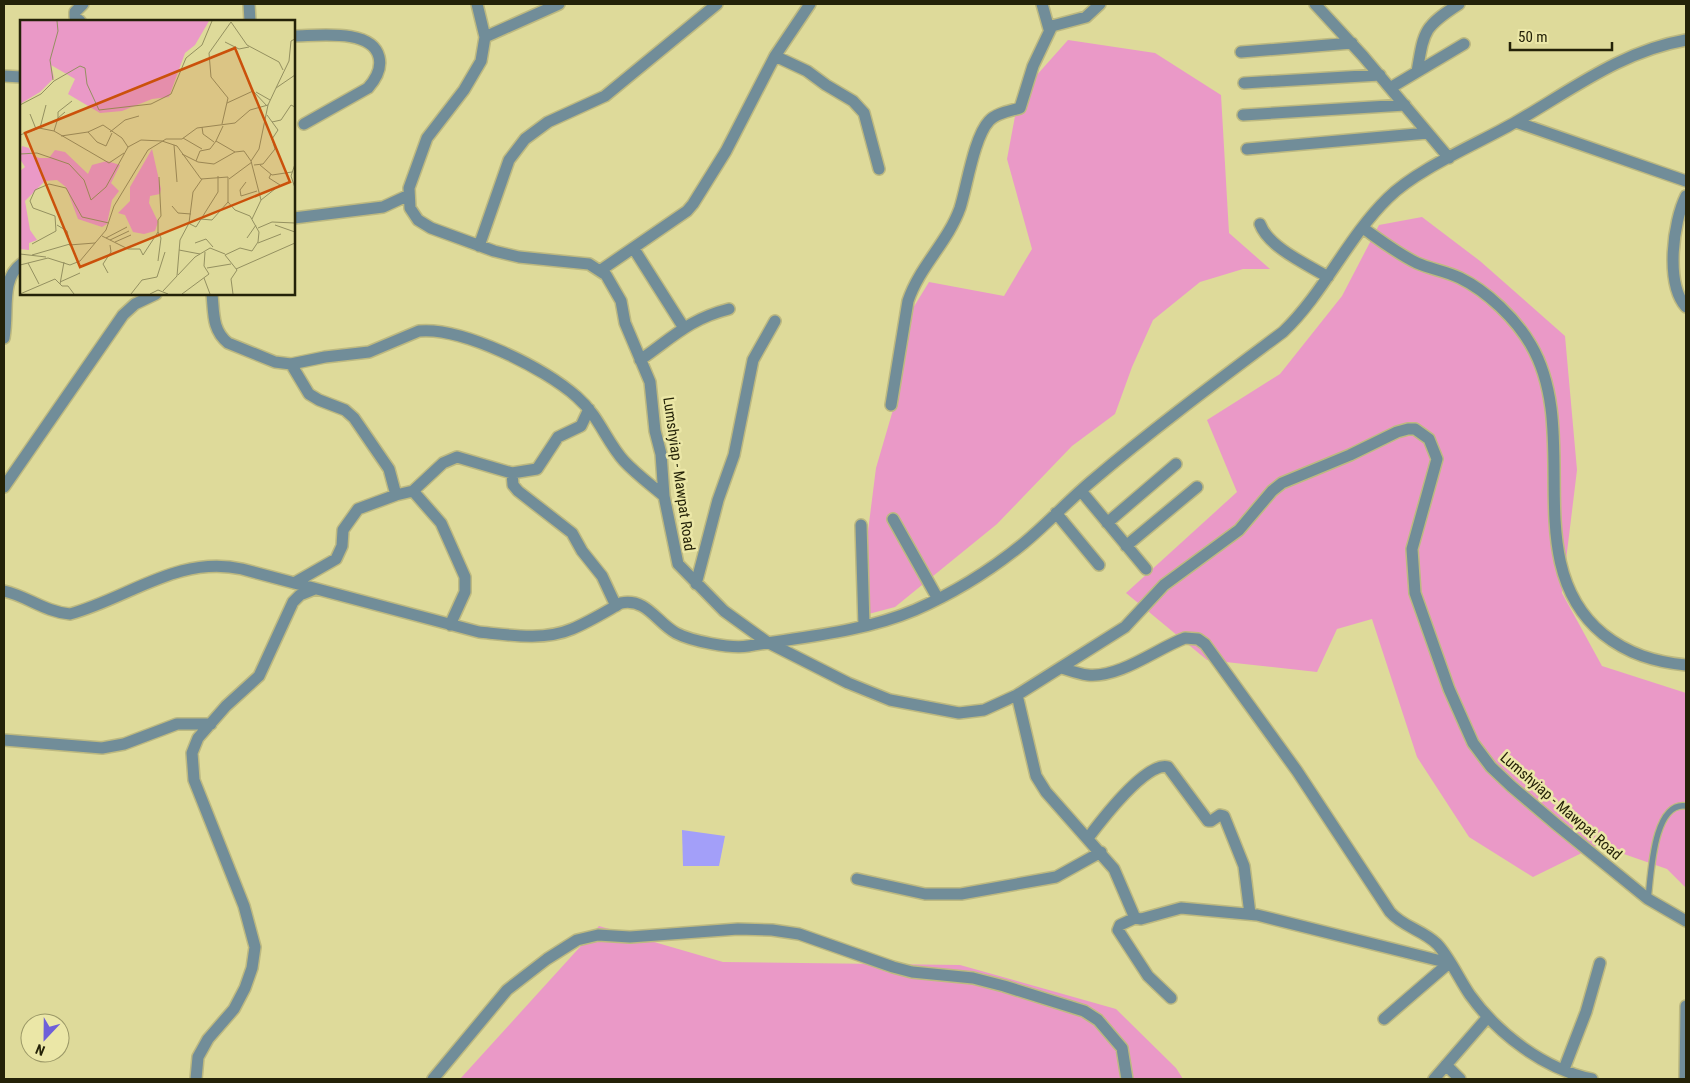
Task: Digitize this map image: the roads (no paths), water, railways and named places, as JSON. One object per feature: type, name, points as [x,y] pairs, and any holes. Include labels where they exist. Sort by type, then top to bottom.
[{"type":"street","points":[[79,20],[75,17],[74,12],[83,4]]},
{"type":"street","points":[[249,4],[250,20]]},
{"type":"street","points":[[477,4],[485,37],[481,61],[474,75],[427,138],[409,195],[410,208],[424,224],[479,246],[519,257],[582,263],[601,270],[687,211],[693,204],[726,151],[775,56],[810,4]]},
{"type":"street","points":[[485,37],[559,4]]},
{"type":"street","points":[[479,246],[509,160],[525,139],[548,122],[605,96],[717,4]]},
{"type":"street","points":[[1042,4],[1050,29]]},
{"type":"street","points":[[891,405],[912,287],[943,242],[959,209],[976,148],[985,126],[993,118],[1020,108],[1033,66],[1054,23],[1077,21],[1086,17],[1100,4]]},
{"type":"street","points":[[1315,4],[1380,75],[1449,158]]},
{"type":"street","points":[[1417,72],[1422,39],[1428,28],[1434,20],[1459,4]]},
{"type":"street","points":[[295,36],[350,36],[362,39],[374,46],[380,62],[375,80],[368,88],[304,124]]},
{"type":"street","points":[[4,591],[24,597],[57,613],[70,614],[168,575],[199,566],[227,566],[450,625],[492,634],[535,636],[558,634],[572,630],[627,602],[642,605],[675,632],[692,639],[738,647],[864,626],[892,618],[938,599],[1004,558],[1167,420],[1283,332],[1299,318],[1363,228],[1389,197],[1407,183],[1630,56],[1669,43],[1686,40]]},
{"type":"street","points":[[1241,52],[1352,43]]},
{"type":"street","points":[[1390,88],[1464,44]]},
{"type":"street","points":[[775,56],[807,71],[859,105],[864,113],[879,169]]},
{"type":"street","points":[[1244,83],[1380,75]]},
{"type":"street","points":[[4,76],[20,77]]},
{"type":"street","points":[[1243,115],[1405,105]]},
{"type":"street","points":[[1516,122],[1686,181]]},
{"type":"street","points":[[1248,149],[1428,133]]},
{"type":"street","points":[[295,218],[383,207],[409,195]]},
{"type":"street","points":[[1686,196],[1678,215],[1674,270],[1676,291],[1686,306]]},
{"type":"street","points":[[1260,224],[1263,232],[1272,242],[1328,277]]},
{"type":"street","points":[[1363,228],[1417,263],[1460,278],[1480,291],[1515,325],[1531,345],[1545,377],[1552,407],[1556,516],[1561,569],[1572,599],[1593,625],[1618,646],[1645,658],[1686,665]]},
{"type":"street","points":[[634,249],[684,328]]},
{"type":"street","points":[[4,338],[5,280],[12,269],[20,265]]},
{"type":"street","name":"Lumshyiap - Mawpat Road","points":[[601,270],[621,301],[625,323],[650,382],[655,431],[661,454],[664,496],[678,564],[724,612],[767,642],[848,683],[909,705],[939,711],[971,713],[1000,704],[1017,695],[1125,627],[1173,577],[1219,547],[1238,530],[1272,491],[1282,483],[1333,463],[1397,432],[1415,429],[1429,439],[1437,459],[1412,549],[1415,593],[1449,689],[1473,743],[1491,767],[1511,786],[1648,899],[1686,921]]},
{"type":"street","points":[[4,487],[123,315],[135,304],[154,295]]},
{"type":"street","points":[[212,295],[214,323],[221,338],[228,343],[275,362],[291,364],[326,356],[362,354],[419,332],[440,332],[472,341],[526,362],[578,397],[600,422],[624,461],[664,496]]},
{"type":"street","points":[[640,360],[684,328],[706,315],[729,309]]},
{"type":"street","points":[[696,584],[718,500],[734,455],[753,360],[775,321]]},
{"type":"street","points":[[291,364],[309,394],[345,410],[354,418],[390,469],[396,495]]},
{"type":"street","points":[[294,583],[336,559],[342,546],[343,530],[358,508],[413,491],[443,463],[457,457],[512,473],[537,469],[541,466],[558,437],[581,426],[589,409]]},
{"type":"street","points":[[1107,523],[1176,464]]},
{"type":"street","points":[[512,473],[514,485],[518,491],[572,533],[582,551],[602,576],[616,606]]},
{"type":"street","points":[[1126,546],[1197,487]]},
{"type":"street","points":[[413,491],[436,515],[467,583],[465,592],[450,625]]},
{"type":"street","points":[[1081,491],[1146,569]]},
{"type":"street","points":[[1056,513],[1099,564]]},
{"type":"street","points":[[893,520],[938,599]]},
{"type":"street","points":[[861,524],[864,626]]},
{"type":"street","points":[[196,1079],[198,1057],[208,1040],[234,1009],[245,988],[252,968],[255,947],[244,906],[203,803],[192,767],[192,753],[198,738],[226,706],[259,676],[293,602],[300,595],[315,589]]},
{"type":"street","points":[[1062,668],[1089,675],[1101,675],[1132,664],[1185,638],[1198,639],[1205,644],[1297,771],[1396,920],[1437,944],[1487,1018],[1533,1053],[1570,1074],[1592,1079]]},
{"type":"street","points":[[1017,695],[1036,776],[1046,792],[1101,852],[1120,878],[1130,912],[1135,918]]},
{"type":"street","points":[[4,740],[102,748],[124,744],[178,724],[211,724]]},
{"type":"street","points":[[1088,838],[1124,793],[1158,767],[1168,767],[1208,821],[1220,815],[1224,816],[1244,866],[1250,914]]},
{"type":"street","points":[[857,879],[924,894],[961,894],[1056,877],[1101,852]]},
{"type":"street","points":[[1171,998],[1148,976],[1118,930],[1120,925],[1135,918],[1141,919],[1181,908],[1250,914],[1449,963]]},
{"type":"street","points":[[433,1079],[507,990],[547,959],[577,940],[598,935],[630,938],[738,929],[772,930],[798,934],[902,969],[981,980],[1084,1011],[1098,1020],[1114,1036],[1122,1048],[1127,1079]]},
{"type":"street","points":[[1384,1019],[1449,963]]},
{"type":"street","points":[[1570,1074],[1600,963]]},
{"type":"street","points":[[1685,1079],[1686,1006]]},
{"type":"street","points":[[1434,1079],[1487,1018]]},
{"type":"street","points":[[1446,1065],[1460,1079]]},
{"type":"lane","points":[[1648,899],[1657,835],[1666,814],[1673,807],[1686,806]]}]
